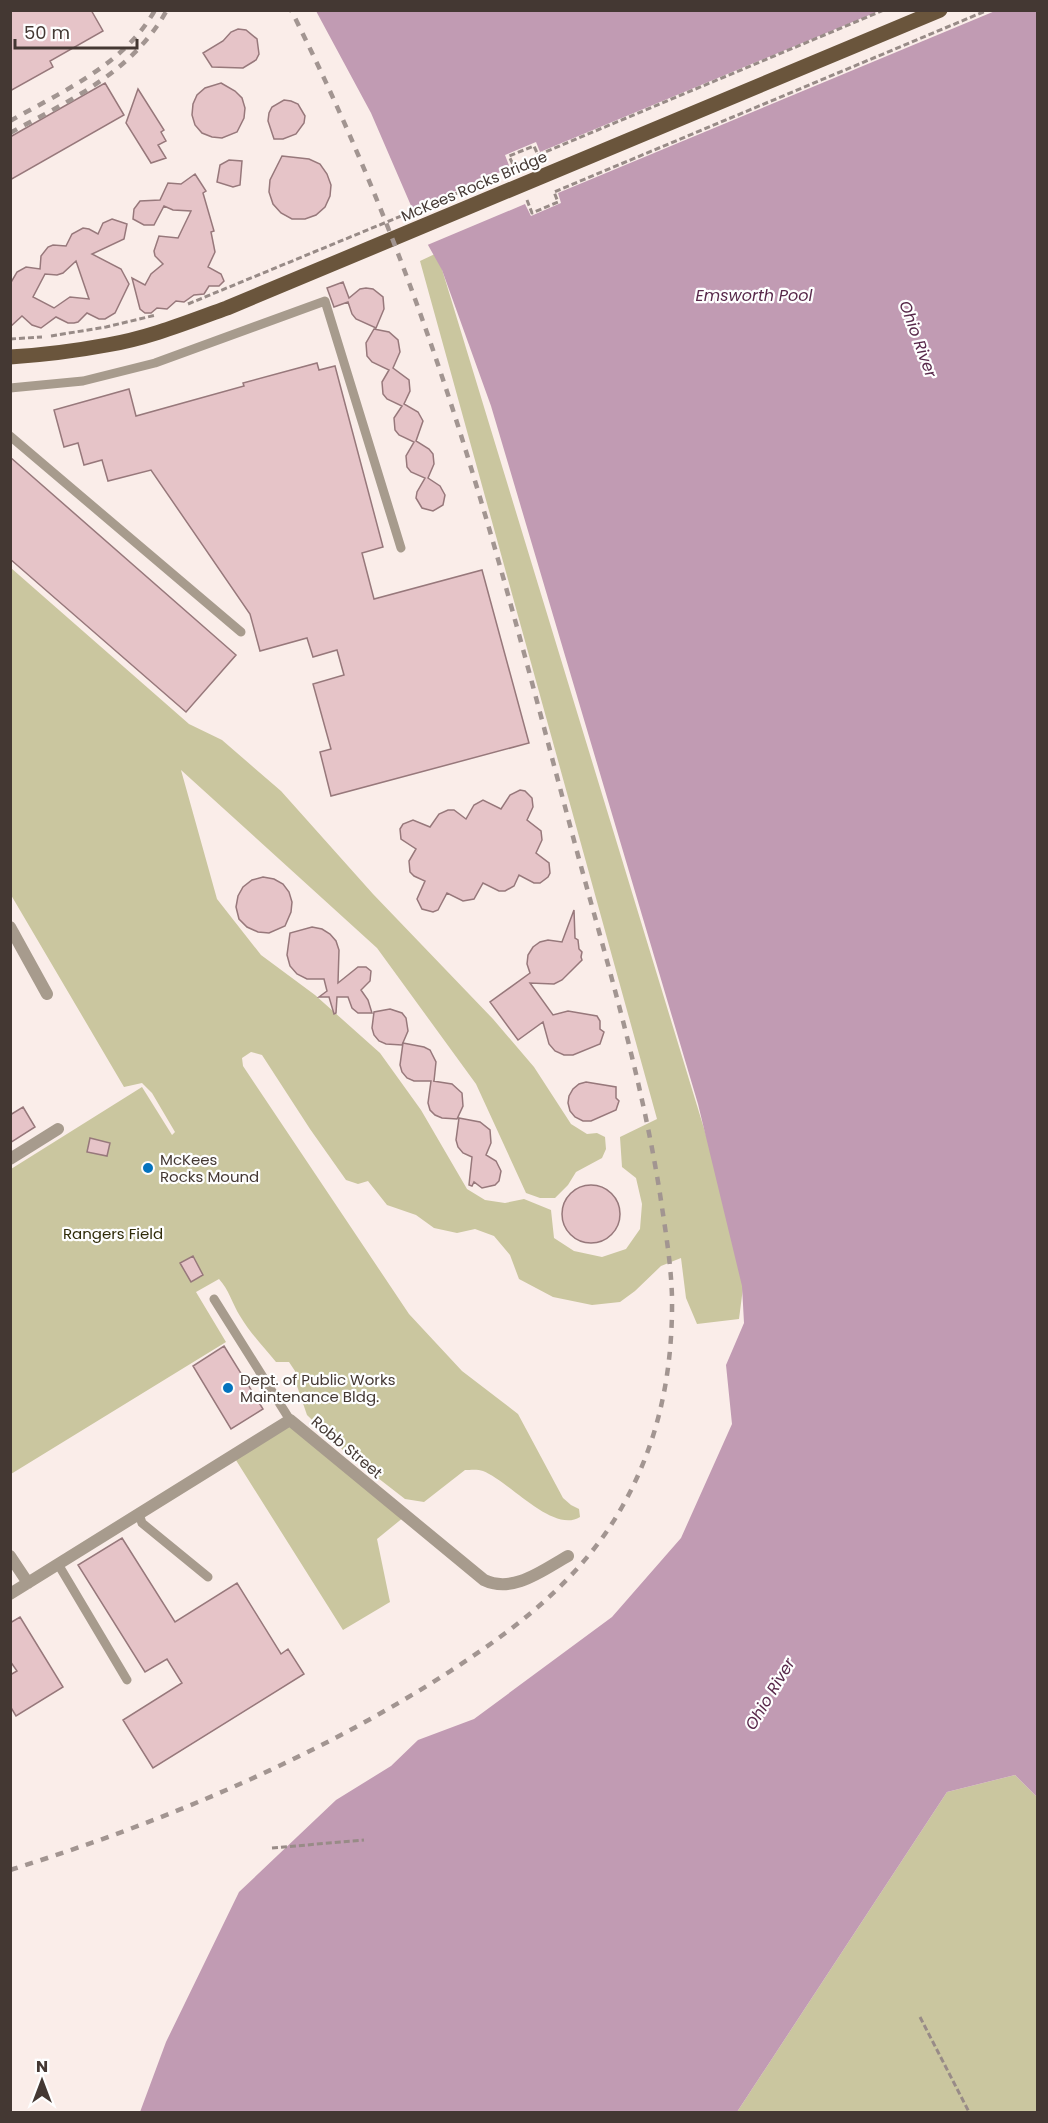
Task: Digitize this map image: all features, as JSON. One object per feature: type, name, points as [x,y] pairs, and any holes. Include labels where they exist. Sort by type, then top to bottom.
[{"type":"main road","name":"McKees Rocks Bridge","points":[[10,357],[109,345],[167,330],[227,308],[940,10]]},
{"type":"street","points":[[10,927],[47,994]]},
{"type":"street","points":[[10,1159],[58,1129]]},
{"type":"street","name":"Robb Street","points":[[10,1594],[290,1420],[484,1580],[504,1585],[522,1581],[568,1556]]},
{"type":"street","points":[[10,1556],[28,1583]]},
{"type":"lane","points":[[10,388],[83,381],[155,363],[326,301],[401,548]]},
{"type":"lane","points":[[10,436],[241,632]]},
{"type":"lane","points":[[214,1299],[290,1420]]},
{"type":"lane","points":[[139,1514],[142,1523],[208,1577]]},
{"type":"lane","points":[[58,1564],[127,1680]]},
{"type":"path","points":[[504,174],[515,169],[509,156],[534,146],[538,155],[884,10]]},
{"type":"path","points":[[182,306],[461,192]]},
{"type":"path","points":[[10,339],[47,337],[162,314]]},
{"type":"path","points":[[272,1848],[364,1840]]},
{"type":"path","points":[[920,2017],[969,2112]]},
{"type":"green space","name":"Rangers Field","points":[[437,253],[738,1240],[744,1280],[739,1319],[697,1324],[686,1298],[681,1258],[661,1266],[620,1302],[592,1305],[553,1297],[519,1279],[510,1255],[494,1236],[475,1229],[457,1233],[434,1228],[416,1215],[387,1205],[368,1181],[358,1184],[346,1180],[262,1055],[251,1052],[242,1058],[243,1066],[409,1314],[462,1371],[518,1414],[563,1498],[579,1509],[580,1517],[569,1520],[544,1513],[494,1477],[479,1470],[465,1470],[424,1502],[405,1499],[347,1454],[307,1415],[296,1383],[295,1371],[289,1362],[276,1362],[257,1340],[219,1279],[196,1292],[226,1342],[11,1474],[11,1169],[142,1087],[172,1135],[175,1132],[152,1093],[142,1083],[124,1087],[11,895],[11,568],[189,724],[222,740],[281,791],[373,894],[493,1019],[534,1067],[571,1124],[587,1134],[597,1133],[605,1137],[606,1149],[602,1158],[576,1172],[568,1185],[555,1198],[540,1198],[526,1193],[476,1084],[377,948],[181,770],[217,899],[261,955],[315,995],[380,1053],[421,1110],[467,1189],[485,1200],[505,1203],[524,1199],[551,1210],[554,1238],[574,1251],[602,1257],[626,1249],[640,1229],[642,1204],[636,1178],[622,1167],[620,1137],[657,1119],[420,261]]},
{"type":"green space","points":[[290,1423],[404,1517],[377,1539],[390,1602],[343,1630],[234,1457]]},
{"type":"green space","points":[[1015,1775],[1037,1797],[1037,2112],[737,2112],[947,1792]]},
{"type":"water","name":"Emsworth Pool","points":[[316,11],[1037,11],[1037,1797],[1015,1775],[947,1792],[737,2112],[140,2112],[166,2042],[239,1892],[336,1800],[391,1766],[418,1740],[474,1719],[612,1617],[681,1538],[732,1424],[726,1365],[744,1323],[742,1286],[698,1104],[491,406],[442,270],[428,245],[371,113]]},
{"type":"pier","points":[[879,11],[995,11],[558,193],[561,203],[531,216],[525,204],[425,246],[410,210],[510,168],[505,155],[536,142],[540,152]]},
{"type":"building","points":[[10,10],[91,10],[103,31],[50,61],[53,67],[10,91]]},
{"type":"building","points":[[238,29],[246,30],[257,39],[259,54],[256,60],[243,68],[212,67],[203,53]]},
{"type":"building","points":[[105,83],[124,115],[10,180],[10,137]]},
{"type":"building","points":[[221,83],[242,98],[245,108],[244,118],[237,132],[222,138],[202,133],[195,125],[192,115],[197,95],[205,88]]},
{"type":"building","points":[[138,89],[164,130],[161,132],[166,141],[158,145],[166,158],[151,163],[126,123]]},
{"type":"building","points":[[284,100],[298,104],[305,116],[304,123],[296,134],[283,139],[274,139],[268,121],[269,113],[272,107]]},
{"type":"building","points":[[282,156],[309,159],[320,164],[327,174],[331,185],[330,196],[325,207],[316,215],[305,219],[292,219],[281,213],[273,204],[269,192],[270,180]]},
{"type":"building","points":[[229,160],[242,161],[240,185],[233,187],[217,182],[220,165]]},
{"type":"building","points":[[195,174],[206,191],[203,193],[214,231],[211,232],[215,252],[208,267],[221,274],[224,281],[219,286],[209,286],[204,294],[194,295],[184,302],[176,301],[167,309],[157,308],[151,313],[145,313],[140,309],[132,278],[145,285],[151,274],[163,264],[155,256],[154,251],[159,236],[178,238],[191,211],[173,210],[164,206],[154,225],[144,225],[133,219],[134,209],[140,201],[160,200],[168,183],[181,184]]},
{"type":"building","points":[[112,219],[127,224],[124,239],[92,254],[121,269],[129,284],[115,313],[105,319],[99,319],[87,313],[74,323],[68,323],[56,317],[41,328],[32,325],[22,316],[10,327],[10,284],[17,272],[26,267],[40,269],[41,256],[48,247],[66,246],[72,234],[83,228],[98,234],[103,223]],"holes":[[[76,261],[89,299],[70,297],[54,308],[33,297],[45,274],[63,273]]]},
{"type":"building","points":[[343,282],[349,298],[360,289],[366,288],[373,289],[383,297],[384,309],[376,328],[356,319],[348,302],[334,307],[327,288]]},
{"type":"building","points":[[374,329],[389,332],[398,340],[400,352],[393,368],[409,380],[410,391],[404,404],[418,412],[423,421],[416,441],[433,454],[434,464],[428,478],[440,486],[445,495],[443,505],[433,511],[422,508],[416,498],[425,478],[411,472],[407,467],[406,456],[414,442],[399,435],[395,430],[394,418],[402,406],[387,399],[383,394],[382,382],[389,370],[372,362],[367,356],[366,343]]},
{"type":"building","points":[[317,363],[319,370],[335,366],[383,547],[362,553],[374,599],[482,570],[529,743],[331,796],[320,752],[331,749],[313,684],[344,675],[337,650],[313,657],[307,638],[260,651],[250,614],[151,470],[108,481],[102,460],[84,465],[78,443],[64,447],[54,410],[129,389],[136,416]]},
{"type":"building","points":[[10,457],[236,655],[186,712],[10,559]]},
{"type":"building","points":[[520,790],[525,791],[532,798],[533,807],[527,820],[541,831],[542,840],[536,853],[549,863],[548,877],[540,883],[534,883],[519,875],[514,886],[505,891],[499,891],[483,883],[474,899],[463,901],[447,893],[438,910],[433,912],[422,909],[417,899],[425,881],[410,872],[409,861],[416,849],[401,839],[400,829],[403,824],[413,820],[430,827],[439,814],[448,810],[454,810],[466,819],[474,805],[483,800],[501,809],[510,795]]},
{"type":"building","points":[[263,877],[283,884],[292,902],[291,912],[285,926],[269,933],[258,932],[247,927],[239,919],[236,907],[243,887],[252,880]]},
{"type":"building","points":[[574,910],[575,938],[582,952],[582,960],[562,980],[554,984],[530,983],[553,1015],[568,1011],[597,1016],[600,1021],[600,1029],[604,1032],[600,1044],[573,1055],[564,1055],[555,1051],[549,1044],[543,1022],[518,1040],[490,1002],[530,973],[527,964],[528,955],[533,947],[548,940],[562,942]]},
{"type":"building","points":[[312,927],[322,929],[336,941],[339,950],[338,983],[358,967],[366,967],[371,971],[370,981],[361,990],[368,1000],[372,1013],[358,1013],[352,1008],[348,997],[337,997],[334,1014],[329,997],[319,997],[327,991],[324,979],[307,979],[297,974],[290,966],[287,955],[290,933]]},
{"type":"building","points":[[390,1009],[402,1013],[406,1018],[408,1031],[402,1045],[386,1044],[374,1035],[372,1028],[374,1012]]},
{"type":"building","points":[[403,1043],[430,1050],[436,1062],[433,1081],[452,1084],[462,1093],[463,1106],[457,1119],[442,1118],[430,1110],[428,1103],[431,1081],[414,1081],[402,1072],[400,1065]]},
{"type":"building","points":[[586,1082],[616,1087],[616,1098],[619,1101],[616,1110],[591,1121],[583,1121],[575,1117],[570,1111],[569,1096],[579,1084]]},
{"type":"building","points":[[23,1107],[35,1127],[10,1143],[10,1115]]},
{"type":"building","points":[[459,1118],[480,1122],[490,1130],[491,1143],[486,1155],[496,1161],[501,1171],[499,1181],[495,1185],[482,1188],[474,1182],[472,1186],[469,1185],[472,1157],[463,1153],[458,1147],[456,1140]]},
{"type":"building","points":[[90,1138],[110,1143],[107,1156],[87,1152]]},
{"type":"building","points":[[591,1185],[607,1190],[615,1198],[620,1214],[615,1230],[607,1238],[591,1243],[575,1238],[567,1230],[562,1214],[567,1198],[575,1190]]},
{"type":"building","points":[[193,1256],[203,1275],[191,1282],[180,1263]]},
{"type":"building","name":"Dept. of Public Works Maintenance Bldg.","points":[[224,1346],[263,1409],[231,1429],[193,1366]]},
{"type":"building","points":[[122,1538],[175,1622],[237,1583],[281,1654],[288,1649],[304,1674],[153,1768],[123,1720],[182,1683],[167,1659],[145,1672],[78,1565]]},
{"type":"building","points":[[20,1617],[63,1687],[16,1716],[10,1706],[10,1675],[17,1671],[10,1661],[10,1623]]},
{"type":"railway","points":[[10,121],[91,75],[127,46],[155,10]]},
{"type":"railway","points":[[10,133],[77,96],[118,68],[153,32],[167,10]]},
{"type":"railway","points":[[10,1870],[173,1812],[330,1741],[430,1684],[512,1628],[562,1585],[584,1561],[622,1507],[646,1457],[666,1379],[672,1325],[672,1297],[666,1232],[653,1151],[624,1025],[516,622],[456,421],[416,301],[370,183],[291,10]]},
{"type":"place","name":"McKees Rocks Mound","points":[[148,1168]]},
{"type":"place","name":"Dept. of Public Works Maintenance Bldg.","points":[[228,1388]]},
{"type":"water label","name":"Ohio River","points":[[918,339]]},
{"type":"water label","name":"Ohio River","points":[[770,1694]]}]
